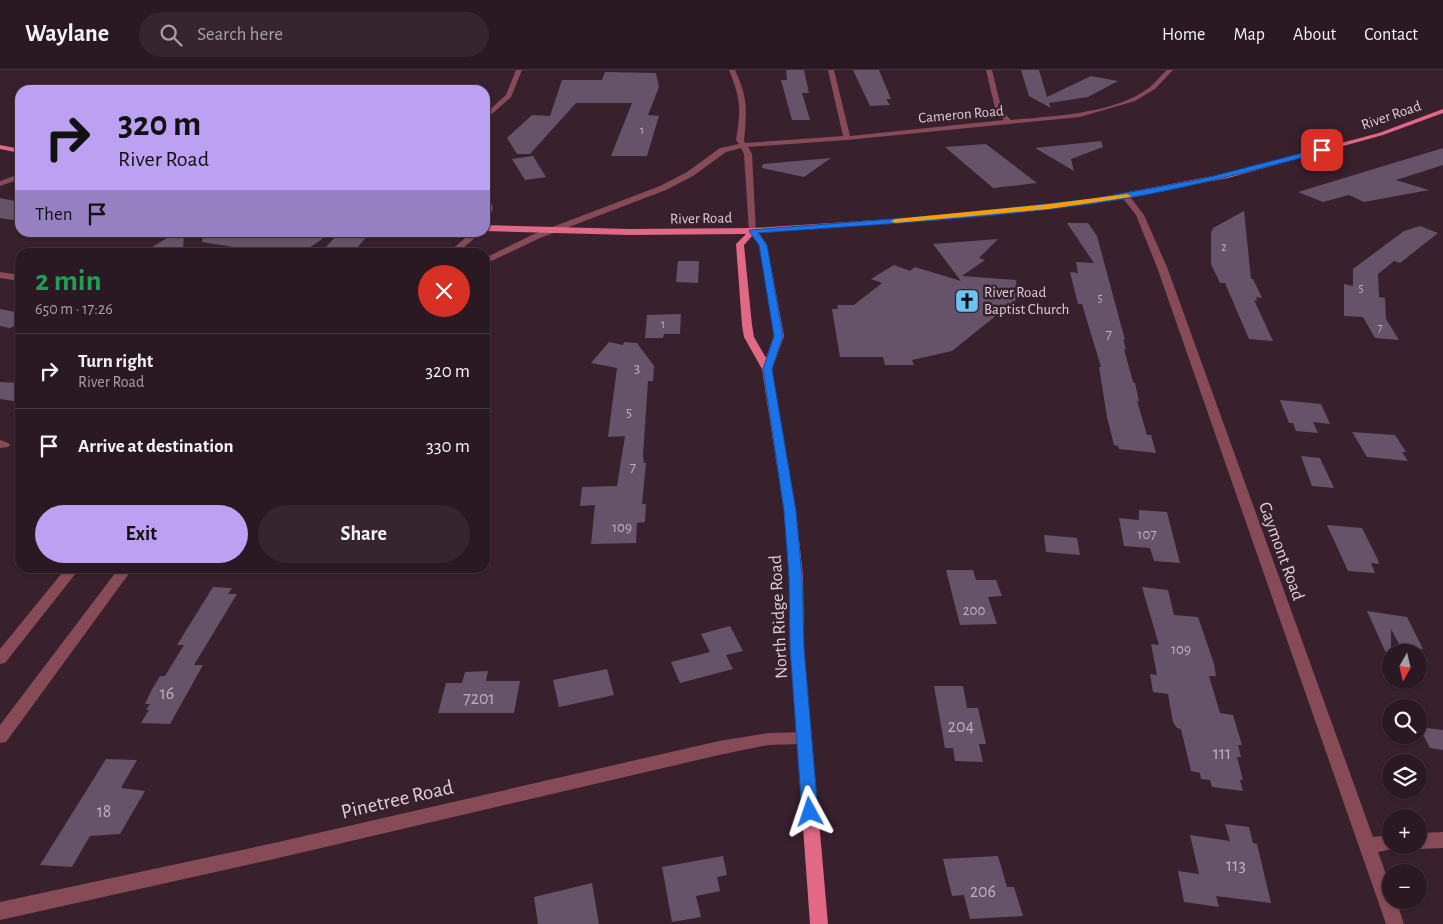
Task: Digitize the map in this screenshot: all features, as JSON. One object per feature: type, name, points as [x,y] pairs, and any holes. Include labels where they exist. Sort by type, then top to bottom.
[{"type":"main road","name":"River Road","points":[[490,228],[753,231],[964,215],[1125,196],[1217,178],[1339,146],[1381,134],[1443,111]]},
{"type":"main road","points":[[0,147],[15,151]]},
{"type":"main road","name":"North Ridge Road","points":[[767,369],[779,336],[763,245],[753,231],[740,244],[747,325],[749,337],[767,369],[790,511],[796,577],[797,648],[819,924]]},
{"type":"street","points":[[490,113],[509,96],[520,70]]},
{"type":"street","points":[[732,70],[740,88],[744,110],[740,136],[742,145],[748,154],[753,231]]},
{"type":"street","points":[[831,70],[847,138]]},
{"type":"street","points":[[989,70],[999,112],[1010,124]]},
{"type":"street","name":"Cameron Road","points":[[490,259],[551,230],[663,188],[690,174],[722,150],[742,145],[1010,124],[1080,115],[1118,106],[1153,88],[1170,70]]},
{"type":"street","points":[[0,184],[15,178]]},
{"type":"street","name":"Gaymont Road","points":[[1125,196],[1140,215],[1162,268],[1395,924]]},
{"type":"street","points":[[458,248],[472,237]]},
{"type":"street","points":[[0,275],[15,277]]},
{"type":"street","points":[[0,658],[69,573]]},
{"type":"street","points":[[0,737],[122,573]]},
{"type":"street","name":"Pinetree Road","points":[[0,911],[274,851],[710,750],[768,738],[804,738]]},
{"type":"street","points":[[1427,841],[1443,840]]},
{"type":"street","points":[[1367,845],[1382,844]]},
{"type":"building","points":[[786,70],[804,70],[809,93],[802,93],[810,120],[792,120],[781,80],[787,80]]},
{"type":"building","points":[[853,70],[879,70],[891,99],[886,99],[890,105],[870,106]]},
{"type":"building","points":[[1021,70],[1039,70],[1047,97],[1091,76],[1118,81],[1088,97],[1049,103],[1051,108],[1029,96]]},
{"type":"building","points":[[605,72],[656,73],[659,87],[648,115],[659,116],[647,156],[611,156],[632,103],[576,103],[530,154],[517,154],[507,138],[532,115],[550,116],[562,80],[602,80]]},
{"type":"building","points":[[1101,141],[1103,147],[1071,159],[1074,171],[1035,148]]},
{"type":"building","points":[[986,144],[1037,183],[993,188],[945,147]]},
{"type":"building","points":[[1443,148],[1443,165],[1396,180],[1429,190],[1364,202],[1349,195],[1323,202],[1298,192]]},
{"type":"building","points":[[533,156],[546,177],[525,180],[512,159]]},
{"type":"building","points":[[831,158],[804,177],[762,168],[763,164]]},
{"type":"building","points":[[0,198],[15,201],[15,220],[0,218]]},
{"type":"building","points":[[1244,211],[1251,279],[1253,279],[1262,298],[1256,297],[1257,301],[1254,300],[1273,341],[1249,339],[1225,283],[1220,283],[1211,264],[1211,233],[1213,228]]},
{"type":"building","points":[[1067,223],[1088,223],[1097,236],[1125,340],[1123,339],[1126,349],[1124,349],[1133,382],[1135,383],[1139,401],[1137,401],[1147,435],[1151,435],[1156,453],[1119,449],[1118,446],[1114,445],[1107,417],[1099,367],[1101,367],[1082,304],[1078,304],[1070,272],[1078,273],[1076,262],[1094,263]]},
{"type":"building","points":[[1420,226],[1438,233],[1400,263],[1394,261],[1378,274],[1379,297],[1385,298],[1386,319],[1399,340],[1375,338],[1363,317],[1344,316],[1344,284],[1353,286],[1353,269],[1404,231]]},
{"type":"building","points":[[169,237],[184,237],[183,248],[151,248]]},
{"type":"building","points":[[202,237],[325,237],[309,248],[240,248],[202,242]]},
{"type":"building","points":[[335,237],[367,237],[357,248],[325,248]]},
{"type":"building","name":"River Road Baptist Church","points":[[998,239],[979,258],[985,260],[962,276],[1016,280],[1018,298],[952,351],[912,360],[914,365],[885,365],[883,357],[840,357],[832,309],[838,309],[837,305],[854,305],[882,283],[871,279],[894,265],[910,271],[915,267],[961,281],[933,244]]},
{"type":"building","points":[[678,261],[699,261],[698,283],[676,282]]},
{"type":"building","points":[[0,309],[15,312],[15,326],[10,328],[0,326]]},
{"type":"building","points":[[681,314],[680,334],[664,334],[663,338],[645,338],[647,315]]},
{"type":"building","points":[[609,342],[623,345],[624,342],[637,343],[654,366],[653,381],[648,381],[643,456],[644,463],[646,463],[642,504],[646,504],[645,522],[637,523],[636,543],[591,544],[595,505],[580,506],[582,487],[617,486],[625,436],[608,437],[617,368],[591,363]]},
{"type":"building","points":[[0,382],[15,383],[15,401],[0,399]]},
{"type":"building","points":[[1280,400],[1321,404],[1330,424],[1313,422],[1318,433],[1296,431],[1293,423],[1289,423]]},
{"type":"building","points":[[1352,432],[1395,435],[1406,452],[1402,452],[1408,461],[1367,457]]},
{"type":"building","points":[[1301,456],[1320,458],[1334,488],[1312,486]]},
{"type":"building","points":[[1139,510],[1167,512],[1180,563],[1154,561],[1150,548],[1124,546],[1119,518],[1139,520]]},
{"type":"building","points":[[1327,525],[1362,528],[1378,560],[1379,564],[1371,563],[1375,573],[1348,571]]},
{"type":"building","points":[[1044,535],[1077,538],[1080,555],[1046,552]]},
{"type":"building","points":[[946,570],[973,570],[976,580],[996,580],[1002,596],[988,597],[997,624],[960,625]]},
{"type":"building","points":[[213,587],[232,588],[228,594],[237,594],[194,665],[203,665],[170,724],[141,723],[149,710],[146,710],[150,704],[145,704],[151,691],[160,676],[165,676],[184,645],[177,645]]},
{"type":"building","points":[[1142,587],[1168,590],[1174,615],[1198,617],[1214,664],[1216,676],[1209,676],[1220,713],[1233,715],[1242,745],[1238,745],[1241,757],[1237,757],[1243,780],[1240,780],[1243,791],[1212,787],[1210,780],[1201,779],[1200,773],[1191,771],[1181,729],[1177,728],[1173,722],[1168,694],[1153,692],[1150,674],[1157,675],[1151,644],[1159,645]]},
{"type":"building","points":[[1367,611],[1407,617],[1420,644],[1399,644],[1391,629],[1391,644],[1382,644]]},
{"type":"building","points":[[730,626],[743,651],[726,655],[733,669],[680,683],[671,662],[710,652],[701,634]]},
{"type":"building","points":[[607,669],[614,695],[559,707],[553,680]]},
{"type":"building","points":[[488,671],[486,681],[520,681],[514,713],[438,713],[446,683],[462,683],[465,672]]},
{"type":"building","points":[[934,686],[963,686],[967,708],[978,708],[986,744],[979,744],[983,762],[955,761],[953,748],[945,748]]},
{"type":"building","points":[[1427,728],[1443,730],[1443,750],[1430,748],[1427,742]]},
{"type":"building","points":[[106,759],[137,760],[121,788],[145,791],[120,834],[90,836],[72,867],[40,865]]},
{"type":"building","points":[[1225,824],[1249,827],[1253,843],[1257,844],[1271,903],[1216,896],[1219,907],[1184,902],[1178,871],[1199,874],[1190,835],[1230,841]]},
{"type":"building","points":[[723,856],[727,875],[717,877],[720,891],[696,896],[701,917],[672,922],[662,867]]},
{"type":"building","points":[[998,856],[1007,887],[1014,887],[1023,916],[970,919],[964,895],[952,896],[943,859]]},
{"type":"building","points":[[592,883],[599,924],[538,924],[534,897]]},
{"type":"slow traffic","points":[[895,221],[1049,206],[1127,196]]},
{"type":"place","name":"River Road Baptist Church","points":[[967,301]]},
{"type":"route","points":[[810,812],[797,648],[796,577],[790,511],[767,369],[779,336],[763,245],[753,231],[956,216],[1092,201],[1203,181],[1322,150]]}]
